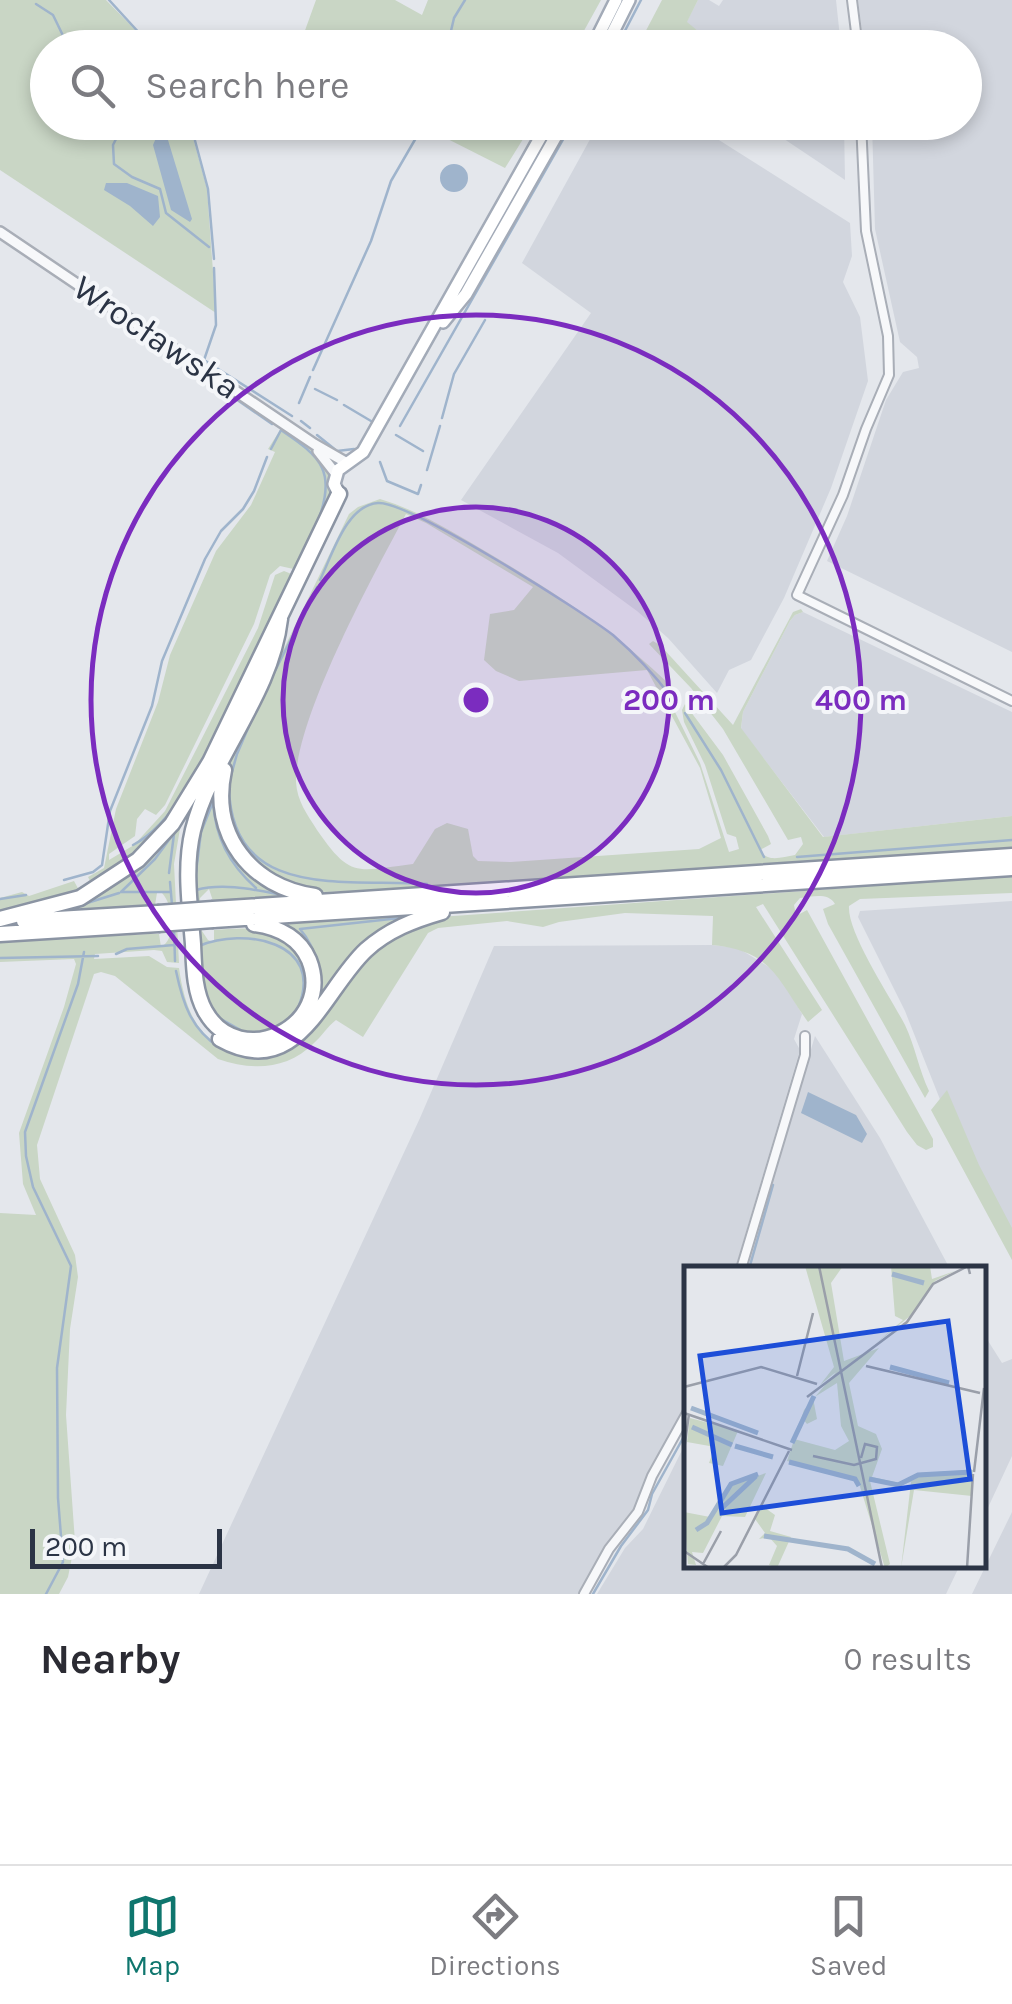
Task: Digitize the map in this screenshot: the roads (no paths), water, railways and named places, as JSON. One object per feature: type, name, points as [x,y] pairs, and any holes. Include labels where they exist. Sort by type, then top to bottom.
[{"type":"highway","points":[[339,494],[210,762],[187,819],[180,877],[190,998],[203,1024],[224,1041],[253,1050],[283,1044],[312,1022],[362,954],[382,938],[422,918],[482,903]]},
{"type":"highway","points":[[213,915],[268,926],[286,934],[305,952],[313,976],[312,996],[302,1017],[287,1032],[264,1040],[230,1034],[207,1014],[196,981],[188,888],[190,845],[203,802],[276,652],[280,619]]},
{"type":"highway","points":[[237,733],[224,770],[220,801],[229,838],[251,868],[285,890],[312,895],[421,894]]},
{"type":"highway","points":[[0,921],[80,898],[131,866],[172,824],[210,762]]},
{"type":"highway","points":[[213,915],[421,894],[1012,856]]},
{"type":"highway","points":[[0,921],[482,903],[1012,868]]},
{"type":"highway","points":[[0,934],[158,918]]},
{"type":"main road","points":[[601,30],[616,0]]},
{"type":"main road","points":[[614,30],[629,0]]},
{"type":"main road","points":[[339,494],[334,484],[336,474],[363,452],[539,140]]},
{"type":"main road","points":[[424,345],[466,294],[554,140]]},
{"type":"street","points":[[852,0],[856,30]]},
{"type":"street","points":[[862,140],[866,231],[888,336],[889,375],[843,495],[797,595],[1012,701]]},
{"type":"street","name":"Wrocławska","points":[[0,232],[347,463]]},
{"type":"street","points":[[314,444],[336,474]]},
{"type":"street","points":[[742,1266],[806,1055],[805,1036]]},
{"type":"street","points":[[584,1594],[610,1549],[638,1512],[684,1418]]},
{"type":"water","points":[[155,140],[168,140],[190,222],[171,210],[153,145]]},
{"type":"water","points":[[454,164],[464,168],[468,178],[464,188],[454,192],[444,188],[440,178],[444,168]]},
{"type":"water","points":[[106,183],[127,183],[158,196],[160,217],[153,226],[104,190]]},
{"type":"water","points":[[808,1092],[856,1115],[867,1134],[862,1143],[801,1113]]},
{"type":"waterway","points":[[109,0],[136,30]]},
{"type":"waterway","points":[[451,30],[465,0]]},
{"type":"waterway","points":[[625,30],[641,0]]},
{"type":"waterway","points":[[36,4],[53,15],[60,30]]},
{"type":"waterway","points":[[116,140],[114,164],[160,189],[166,213],[209,247]]},
{"type":"waterway","points":[[195,140],[208,189],[214,259]]},
{"type":"waterway","points":[[313,370],[371,241],[391,181],[415,140]]},
{"type":"waterway","points":[[400,426],[563,140]]},
{"type":"waterway","points":[[214,268],[216,325],[204,360],[292,416]]},
{"type":"waterway","points":[[442,418],[454,374],[485,320]]},
{"type":"waterway","points":[[299,403],[310,377]]},
{"type":"waterway","points":[[315,389],[337,400]]},
{"type":"waterway","points":[[223,390],[272,424]]},
{"type":"waterway","points":[[344,405],[371,421]]},
{"type":"waterway","points":[[301,421],[310,428]]},
{"type":"waterway","points":[[427,470],[440,426]]},
{"type":"waterway","points":[[271,449],[281,430],[314,457],[325,479],[319,517],[297,565]]},
{"type":"waterway","points":[[317,435],[337,451],[354,449]]},
{"type":"waterway","points":[[396,435],[423,451]]},
{"type":"waterway","points":[[64,880],[93,872],[102,865],[110,811],[152,706],[162,661],[205,559],[221,531],[254,491],[267,457]]},
{"type":"waterway","points":[[380,462],[387,481],[418,494],[421,485]]},
{"type":"waterway","points":[[320,580],[342,533],[357,512],[378,503],[396,507],[496,559],[595,622],[637,657],[671,697]]},
{"type":"waterway","points":[[266,629],[292,576]]},
{"type":"waterway","points":[[267,687],[317,587]]},
{"type":"waterway","points":[[133,845],[151,833],[182,796],[239,686]]},
{"type":"waterway","points":[[230,779],[255,712]]},
{"type":"waterway","points":[[685,713],[721,770],[764,857]]},
{"type":"waterway","points":[[229,787],[235,824],[250,850],[272,867],[300,877],[331,881],[427,884]]},
{"type":"waterway","points":[[213,801],[225,849],[256,888]]},
{"type":"waterway","points":[[196,872],[201,832],[213,802]]},
{"type":"waterway","points":[[171,892],[121,892],[155,859],[174,833]]},
{"type":"waterway","points":[[169,873],[174,834]]},
{"type":"waterway","points":[[797,857],[1012,840]]},
{"type":"waterway","points":[[196,881],[197,902]]},
{"type":"waterway","points":[[170,882],[172,905]]},
{"type":"waterway","points":[[196,890],[231,887],[288,896]]},
{"type":"waterway","points":[[68,909],[119,893]]},
{"type":"waterway","points":[[0,899],[26,895]]},
{"type":"waterway","points":[[318,1001],[315,956],[300,929],[400,918],[382,929]]},
{"type":"waterway","points":[[174,928],[175,961]]},
{"type":"waterway","points":[[349,959],[372,937]]},
{"type":"waterway","points":[[199,946],[237,938],[276,945],[291,954],[301,967],[304,985],[298,1008]]},
{"type":"waterway","points":[[116,954],[127,949],[174,945]]},
{"type":"waterway","points":[[46,1594],[63,1562],[58,1498],[57,1368],[71,1266],[33,1187],[25,1132],[78,984],[84,952]]},
{"type":"waterway","points":[[0,958],[98,956]]},
{"type":"waterway","points":[[176,971],[190,1015],[202,1033],[220,1048]]},
{"type":"waterway","points":[[331,982],[337,974]]},
{"type":"waterway","points":[[221,1019],[244,1032]]},
{"type":"waterway","points":[[750,1266],[773,1185]]},
{"type":"waterway","points":[[593,1594],[648,1510],[652,1494],[684,1436]]}]
